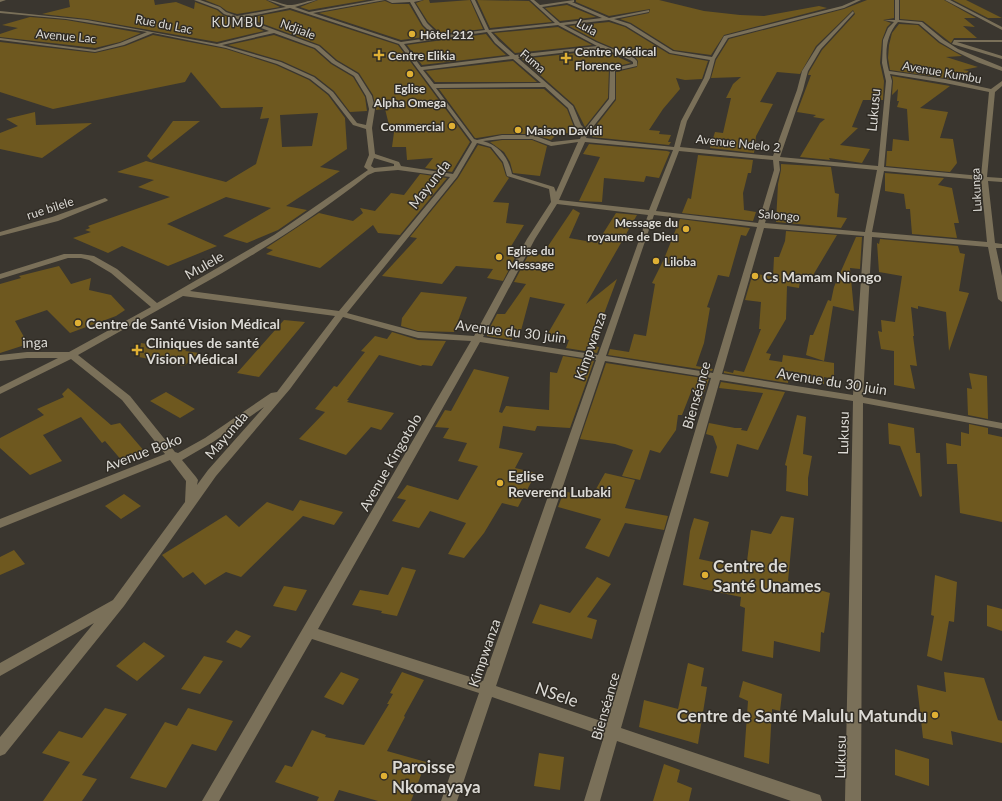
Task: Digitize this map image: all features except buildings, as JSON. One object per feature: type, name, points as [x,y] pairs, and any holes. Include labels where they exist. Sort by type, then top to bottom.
[{"type":"street","points":[[0,1],[4,0]]},
{"type":"street","name":"Ndjiale","points":[[196,0],[219,8],[225,13],[317,47],[334,62],[356,75],[365,86],[371,102],[372,115],[370,128]]},
{"type":"street","points":[[269,0],[401,42],[488,31],[609,19],[648,11]]},
{"type":"street","points":[[237,17],[276,11],[289,6],[315,0]]},
{"type":"street","points":[[309,13],[384,0]]},
{"type":"street","points":[[388,0],[392,2],[421,0]]},
{"type":"street","points":[[411,0],[425,24],[438,37]]},
{"type":"street","name":"Fuma","points":[[473,0],[488,31],[505,50],[571,107],[578,126],[585,136]]},
{"type":"street","name":"Lula","points":[[532,0],[559,24],[604,47],[632,59],[636,63],[632,67],[612,70],[612,99],[585,136]]},
{"type":"street","points":[[539,6],[577,0]]},
{"type":"street","name":"Kimpwanza","points":[[449,801],[652,212],[677,149],[684,121],[707,78],[713,59],[726,37],[843,7],[859,0]]},
{"type":"street","name":"Lukusu","points":[[854,801],[858,399],[868,234],[881,168],[889,82],[888,72],[884,63],[885,40],[898,4],[897,0]]},
{"type":"street","points":[[947,0],[1002,29]]},
{"type":"street","points":[[568,2],[596,15],[635,29],[672,52],[713,59]]},
{"type":"street","name":"Rue du Lac","points":[[0,12],[53,16],[193,39],[278,63],[313,79],[334,97],[355,124],[370,128]]},
{"type":"street","name":"Bienséance","points":[[592,801],[777,170],[776,158],[798,97],[805,71],[819,48],[853,12]]},
{"type":"street","points":[[891,20],[920,23],[925,25],[970,58],[1002,69]]},
{"type":"street","points":[[216,45],[275,31]]},
{"type":"street","name":"Avenue Lac","points":[[0,39],[95,51],[122,44],[152,32]]},
{"type":"street","points":[[944,40],[1002,41]]},
{"type":"street","points":[[944,40],[1002,58]]},
{"type":"street","points":[[401,42],[474,141],[493,146],[506,162],[509,175],[552,188],[555,202]]},
{"type":"street","points":[[420,69],[604,47]]},
{"type":"street","name":"Avenue Kumbu","points":[[888,72],[945,81],[992,91]]},
{"type":"street","points":[[992,91],[1002,83]]},
{"type":"street","points":[[432,86],[547,85]]},
{"type":"street","name":"Lukunga","points":[[992,91],[984,178],[991,244],[1002,299]]},
{"type":"street","points":[[370,128],[372,155],[368,167],[372,170],[398,168],[455,176]]},
{"type":"street","name":"Avenue Ndelo 2","points":[[474,141],[502,137],[532,137],[551,144],[585,136],[677,149],[1002,180]]},
{"type":"street","name":"Avenue Kingotolo","points":[[210,801],[310,632],[478,339],[531,239],[555,202],[585,136]]},
{"type":"street","name":"Mayunda","points":[[0,749],[119,602],[190,501],[230,450],[287,387],[342,314],[455,176],[474,141]]},
{"type":"street","points":[[372,155],[397,163],[398,168]]},
{"type":"street","name":"Mulele","points":[[0,392],[72,355],[210,278],[314,213],[372,170]]},
{"type":"street","name":"rue bilele","points":[[0,234],[55,219],[105,200]]},
{"type":"street","name":"Salongo","points":[[555,202],[760,225],[1002,246]]},
{"type":"street","points":[[0,278],[67,256],[81,256],[91,258],[114,271],[157,308]]},
{"type":"street","name":"Avenue du 30 juin","points":[[182,293],[342,314],[418,335],[478,339],[601,358],[858,399],[1002,426]]},
{"type":"street","name":"inga","points":[[0,358],[27,355],[72,355]]},
{"type":"street","points":[[72,355],[126,398],[173,455],[192,480],[190,501]]},
{"type":"street","name":"Avenue Boko","points":[[0,524],[173,455],[178,458],[287,387]]},
{"type":"street","points":[[0,670],[119,602]]},
{"type":"street","name":"NSele","points":[[310,632],[487,689],[814,801]]},
{"type":"place","name":"Hôtel 212","points":[[412,34]]},
{"type":"place","name":"Centre Elikia","points":[[379,55]]},
{"type":"place","name":"Centre Médical Florence","points":[[566,58]]},
{"type":"place","name":"Eglise Alpha Omega","points":[[410,74]]},
{"type":"place","name":"Commercial","points":[[452,126]]},
{"type":"place","name":"Maison Davidi","points":[[518,130]]},
{"type":"place","name":"Message du royaume de Dieu","points":[[686,229]]},
{"type":"place","name":"Eglise du Message","points":[[499,257]]},
{"type":"place","name":"Liloba","points":[[656,261]]},
{"type":"place","name":"Cs Mamam Niongo","points":[[755,276]]},
{"type":"place","name":"Centre de Santé Vision Médical","points":[[78,323]]},
{"type":"place","name":"Cliniques de santé Vision Médical","points":[[137,350]]},
{"type":"place","name":"Eglise Reverend Lubaki","points":[[500,483]]},
{"type":"place","name":"Centre de Santé Unames","points":[[705,575]]},
{"type":"place","name":"Centre de Santé Malulu Matundu","points":[[935,715]]},
{"type":"place","name":"Paroisse Nkomayaya","points":[[384,776]]},
{"type":"district","name":"KUMBU","points":[[238,22]]}]
